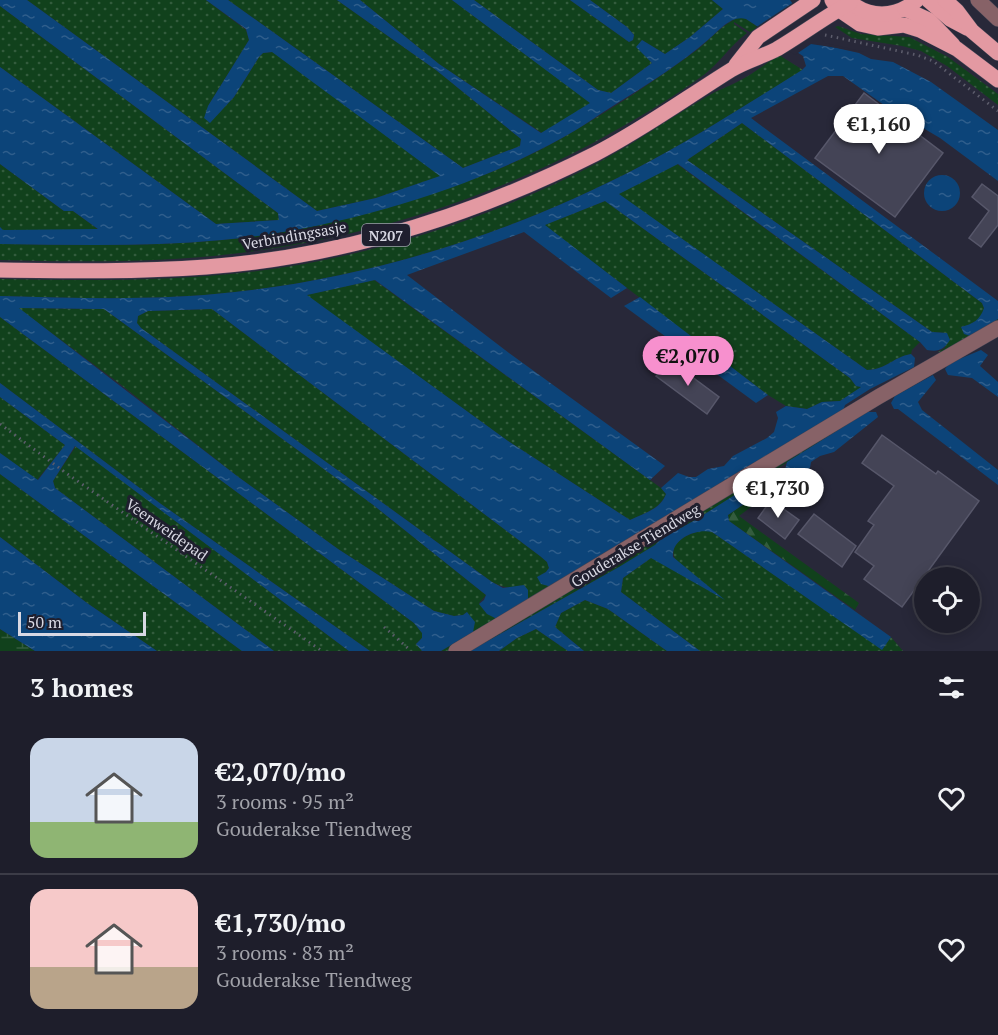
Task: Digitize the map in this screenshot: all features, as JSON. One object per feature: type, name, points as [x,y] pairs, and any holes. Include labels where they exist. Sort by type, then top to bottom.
[{"type":"main road","points":[[928,0],[950,19],[972,31],[998,53]]},
{"type":"main road","points":[[945,0],[957,11],[972,31]]},
{"type":"main road","points":[[842,3],[872,14],[885,15],[911,4],[937,26],[957,50]]},
{"type":"main road","points":[[842,3],[849,18],[869,26],[904,25],[920,30],[957,50],[998,80]]},
{"type":"main road","name":"Verbindingsasje","points":[[0,270],[131,271],[208,267],[286,257],[348,245],[414,228],[480,205],[597,153],[734,68],[776,49],[842,3]]},
{"type":"main road","name":"Verbindingsasje","points":[[734,68],[759,37],[808,4]]},
{"type":"street","points":[[978,0],[998,19]]},
{"type":"street","name":"Gouderakse Tiendweg","points":[[456,651],[878,397],[998,328]]},
{"type":"path","points":[[856,43],[917,55],[933,61],[998,111]]},
{"type":"path","name":"Veenweidepad","points":[[0,424],[66,473],[322,651]]},
{"type":"path","points":[[384,627],[411,651]]},
{"type":"green space","points":[[27,0],[206,0],[246,30],[249,40],[208,106],[210,122],[234,97],[259,57],[263,53],[273,52],[441,176],[376,198],[317,211]]},
{"type":"green space","points":[[228,0],[337,0],[436,70],[521,139],[520,146],[463,168]]},
{"type":"green space","points":[[360,0],[452,0],[591,103],[542,133],[439,64]]},
{"type":"green space","points":[[474,0],[570,0],[629,42],[633,40],[634,35],[627,27],[590,0],[712,0],[723,9],[690,37],[665,54],[642,40],[637,47],[652,63],[611,93],[598,90]]},
{"type":"green space","points":[[0,6],[278,213],[279,220],[216,224],[0,67]]},
{"type":"green space","points":[[740,17],[758,27],[750,32],[734,22],[747,33],[705,74],[664,102],[551,164],[509,183],[421,214],[332,238],[240,253],[180,259],[120,261],[0,260],[0,244],[139,245],[246,237],[340,220],[429,195],[508,165],[564,137],[648,84],[697,50],[728,23]]},
{"type":"green space","points":[[835,27],[861,34],[909,37],[948,57],[998,94],[998,105],[947,66],[921,51],[852,38]]},
{"type":"green space","points":[[779,55],[803,70],[681,144],[639,167],[543,212],[443,248],[340,275],[235,292],[147,298],[0,296],[0,279],[114,280],[229,274],[304,264],[420,236],[495,209],[568,178],[617,152],[711,94],[748,76]]},
{"type":"green space","points":[[742,123],[982,303],[984,308],[981,318],[961,327],[970,336],[998,319],[998,323],[945,353],[938,352],[945,348],[947,333],[932,332],[687,160]]},
{"type":"green space","points":[[0,164],[64,211],[73,211],[99,230],[2,230],[0,227]]},
{"type":"green space","points":[[677,164],[920,342],[911,354],[880,368],[867,370],[618,194]]},
{"type":"green space","points":[[605,201],[850,378],[856,386],[862,387],[840,401],[822,402],[807,409],[786,406],[768,395],[544,225]]},
{"type":"green space","points":[[374,280],[661,488],[666,494],[660,504],[630,520],[508,441],[306,295]]},
{"type":"green space","points":[[18,308],[104,309],[372,504],[486,595],[479,603],[487,614],[521,585],[506,587],[492,582],[141,328],[137,323],[138,316],[148,311],[212,309],[540,556],[547,562],[549,568],[537,577],[856,419],[619,567],[470,651],[441,651],[473,632],[467,612],[454,616],[434,611],[338,549],[237,476]]},
{"type":"green space","points":[[0,317],[414,623],[422,633],[422,638],[416,644],[422,651],[370,651],[161,504],[0,383]]},
{"type":"green space","points":[[0,397],[65,445],[37,480],[0,453]]},
{"type":"green space","points":[[76,446],[349,651],[274,651],[55,488],[53,481]]},
{"type":"green space","points":[[0,474],[242,651],[157,651],[87,603],[0,537]]},
{"type":"green space","points":[[776,490],[778,492],[763,498],[739,516],[859,603],[855,610],[729,521],[728,515],[763,491]]},
{"type":"green space","points":[[705,530],[712,532],[882,649],[891,637],[903,651],[700,651],[621,592],[623,578],[651,558],[677,562],[674,556],[676,544],[692,533]]},
{"type":"green space","points":[[585,600],[608,609],[667,651],[584,651],[555,627],[561,613]]},
{"type":"green space","points":[[0,629],[35,651],[0,651]]},
{"type":"green space","points":[[536,629],[568,651],[499,651],[517,638]]},
{"type":"water","points":[[0,0],[27,0],[317,211],[376,198],[440,176],[272,52],[263,53],[259,57],[234,97],[210,123],[204,118],[208,106],[249,40],[246,29],[206,0],[228,0],[463,168],[520,146],[521,139],[436,70],[337,0],[360,0],[439,64],[541,133],[590,103],[452,0],[474,0],[598,90],[611,93],[652,63],[636,47],[642,40],[665,54],[690,37],[723,9],[712,0],[790,0],[823,45],[859,53],[871,59],[893,62],[931,82],[998,130],[998,181],[940,138],[884,105],[843,76],[828,76],[751,118],[998,301],[998,319],[970,336],[964,334],[961,327],[978,318],[984,308],[982,303],[742,123],[687,160],[932,332],[947,333],[950,340],[945,346],[938,350],[927,350],[920,342],[678,164],[619,194],[867,370],[880,368],[911,354],[915,358],[914,367],[870,389],[845,405],[843,411],[552,587],[541,584],[537,577],[549,568],[547,562],[540,556],[212,309],[148,311],[138,316],[137,323],[141,328],[492,582],[503,588],[524,585],[528,590],[528,601],[497,619],[487,614],[479,604],[486,595],[372,504],[104,309],[19,308],[237,476],[338,549],[434,611],[454,616],[467,612],[475,622],[473,632],[441,651],[422,651],[416,644],[422,638],[422,633],[414,623],[0,317],[0,296],[147,298],[235,292],[340,275],[443,248],[543,212],[660,156],[802,70],[806,66],[803,56],[746,19],[735,19],[664,73],[562,138],[483,175],[441,191],[352,218],[264,235],[222,240],[111,245],[0,244],[0,227],[3,230],[98,229],[73,211],[64,211],[0,164],[0,67],[216,224],[279,220],[278,213],[0,6]],"holes":[[[605,201],[850,378],[856,386],[861,387],[840,401],[822,402],[807,409],[786,406],[776,412],[778,418],[774,432],[767,438],[733,456],[724,466],[708,469],[696,477],[678,473],[661,488],[666,494],[660,504],[630,520],[508,441],[307,295],[375,280],[650,480],[665,466],[509,353],[407,275],[524,232],[611,298],[627,288],[545,225]]]},
{"type":"water","points":[[570,0],[590,0],[627,27],[634,35],[633,40],[629,42]]},
{"type":"water","points":[[942,175],[955,180],[960,193],[955,206],[942,211],[929,206],[924,193],[929,180]]},
{"type":"water","points":[[640,297],[768,395],[756,403],[624,306]]},
{"type":"water","points":[[981,350],[988,355],[980,366],[998,382],[998,397],[972,378],[948,375],[945,369],[950,363]]},
{"type":"water","points":[[933,375],[936,380],[918,402],[922,410],[998,470],[998,485],[898,409],[894,409],[891,403],[895,396]]},
{"type":"water","points":[[0,383],[161,504],[370,651],[349,651],[75,446],[53,481],[55,488],[274,651],[242,651],[0,474],[0,453],[38,480],[65,445],[0,397]]},
{"type":"water","points":[[867,412],[876,412],[878,417],[834,452],[820,456],[811,462],[810,468],[792,478],[785,470],[787,462]]},
{"type":"water","points":[[763,477],[770,479],[776,490],[763,491],[728,515],[729,521],[891,637],[882,650],[712,532],[706,531],[692,533],[680,540],[673,551],[673,557],[725,600],[651,558],[623,578],[621,592],[700,651],[667,651],[608,609],[585,600],[561,613],[555,627],[584,651],[568,651],[536,629],[517,638],[499,651],[470,651],[619,567]]},
{"type":"water","points":[[0,537],[87,603],[157,651],[35,651],[0,629]]},
{"type":"pier","points":[[794,2],[825,43],[865,52],[811,44],[795,55],[755,28]]},
{"type":"building","points":[[864,93],[943,153],[895,217],[815,158]]},
{"type":"building","points":[[982,184],[998,196],[998,225],[981,247],[969,238],[989,211],[972,197]]},
{"type":"building","points":[[668,359],[719,397],[707,414],[656,376]]},
{"type":"building","points":[[882,435],[936,474],[938,471],[979,501],[931,567],[914,567],[914,590],[902,607],[864,579],[874,566],[855,552],[874,525],[868,521],[894,486],[862,463]]},
{"type":"building","points":[[771,500],[799,520],[785,539],[758,518]]},
{"type":"building","points":[[814,514],[856,546],[842,567],[798,534]]}]
